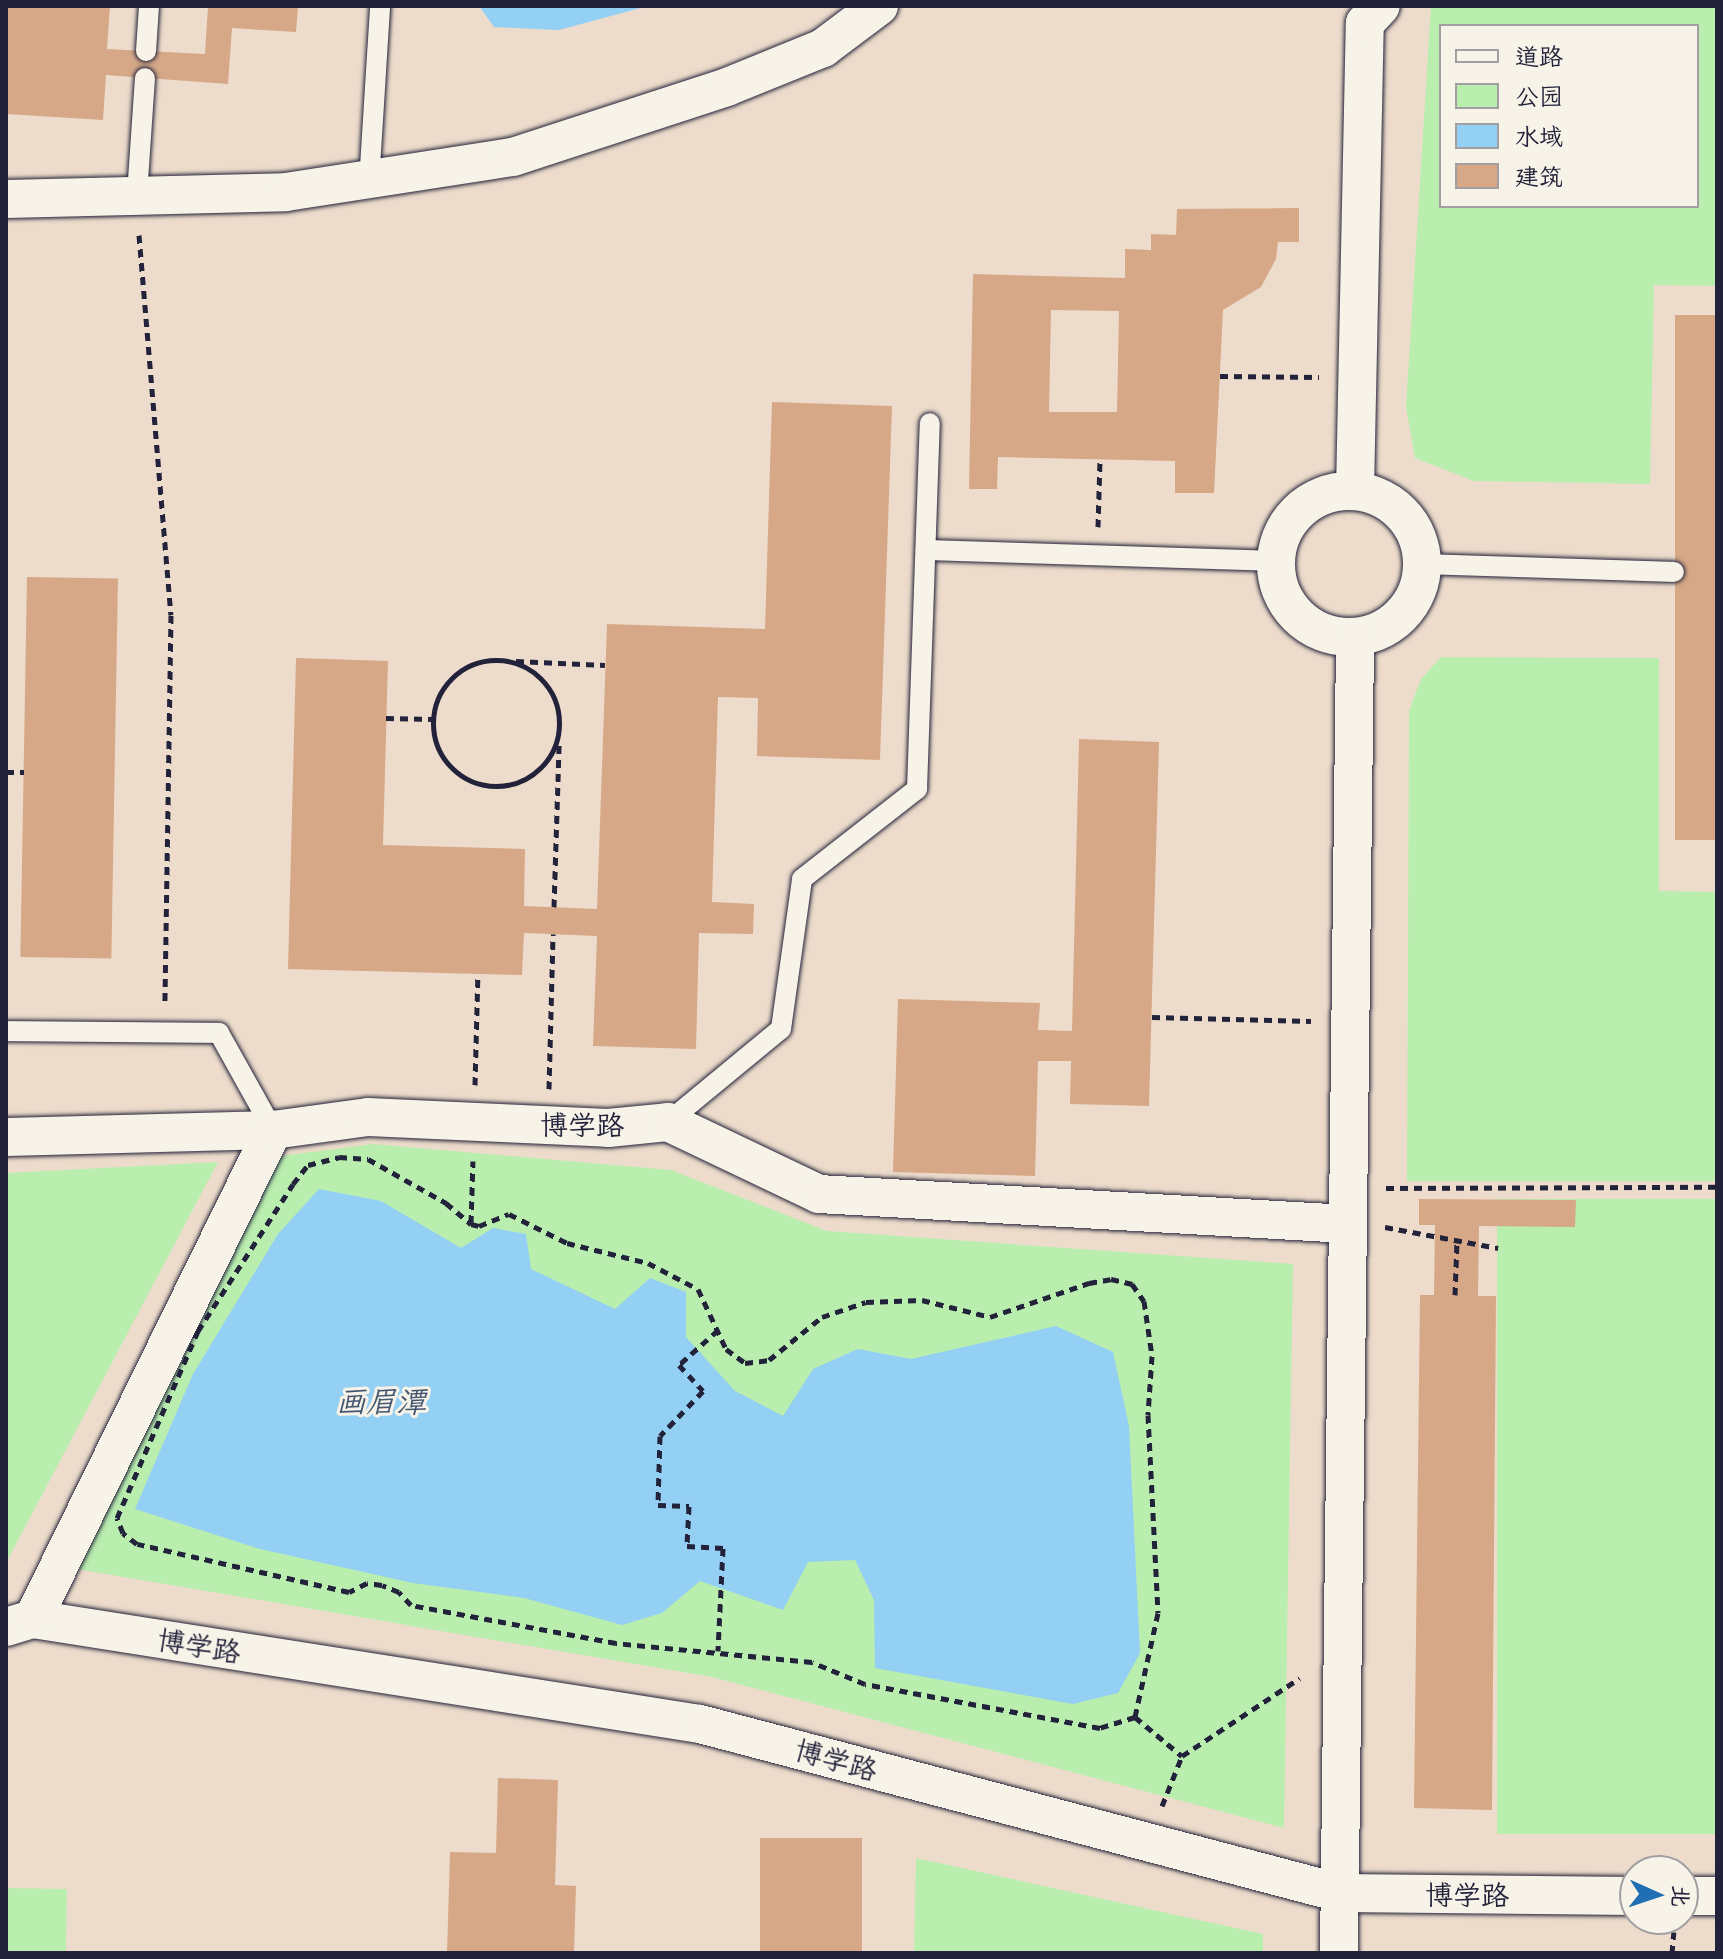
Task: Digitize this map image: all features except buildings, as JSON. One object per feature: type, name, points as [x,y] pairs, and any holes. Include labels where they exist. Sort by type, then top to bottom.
[{"type":"street","points":[[6,199],[138,211],[369,183],[513,157],[727,87],[823,48],[879,6]]},
{"type":"street","points":[[1355,491],[1356,378],[1370,12]]},
{"type":"street","points":[[1355,491],[1393,505],[1408,520],[1424,564],[1411,603],[1397,620],[1355,637],[1331,635],[1308,625],[1279,586],[1276,561],[1292,517],[1331,492],[1355,491]]},
{"type":"street","points":[[1339,1953],[1355,637]]},
{"type":"street","name":"博学路","points":[[668,1122],[608,1128],[547,1125],[473,1133],[368,1117],[273,1130],[19,1623],[700,1724],[1340,1893],[1619,1896]]},
{"type":"street","points":[[668,1122],[819,1194],[1348,1224]]},
{"type":"street","points":[[6,1137],[273,1130]]},
{"type":"lane","points":[[146,51],[149,6]]},
{"type":"lane","points":[[369,183],[380,6]]},
{"type":"lane","points":[[138,211],[145,78]]},
{"type":"lane","points":[[668,1122],[781,1029],[802,879],[917,789],[929,550],[930,423]]},
{"type":"lane","points":[[929,550],[1276,561]]},
{"type":"lane","points":[[1424,564],[1674,572]]},
{"type":"lane","points":[[6,1031],[219,1033],[273,1130]]},
{"type":"path","points":[[138,211],[171,615],[164,1032]]},
{"type":"path","points":[[1220,376],[1356,378]]},
{"type":"path","points":[[1098,556],[1100,459]]},
{"type":"path","points":[[560,727],[545,764],[513,785],[492,787],[473,783],[443,757],[433,719],[438,697],[468,666],[490,659],[605,665]]},
{"type":"path","points":[[511,661],[532,669],[548,685],[560,727],[554,907]]},
{"type":"path","points":[[386,718],[433,719]]},
{"type":"path","points":[[6,772],[24,772]]},
{"type":"path","points":[[547,1125],[553,934]]},
{"type":"path","points":[[471,1224],[478,974]]},
{"type":"path","points":[[1152,1017],[1320,1021]]},
{"type":"path","points":[[339,1157],[368,1159],[446,1203],[471,1224],[479,1226],[509,1214],[567,1243],[648,1263],[698,1289],[726,1349],[745,1363],[769,1360],[822,1317],[866,1302],[922,1300],[990,1317],[1089,1283],[1111,1279],[1132,1284],[1144,1301],[1152,1356],[1148,1415],[1158,1613],[1135,1717],[1100,1728],[865,1684],[812,1662],[616,1643],[411,1605],[399,1592],[382,1585],[367,1583],[349,1592],[137,1544],[123,1533],[117,1518],[124,1495],[198,1331],[308,1165],[339,1157]]},
{"type":"path","points":[[1384,1188],[1717,1187]]},
{"type":"path","points":[[1348,1224],[1498,1248]]},
{"type":"path","points":[[1455,1295],[1457,1241]]},
{"type":"path","points":[[718,1330],[679,1365],[703,1391],[660,1436],[658,1505],[689,1506],[687,1546],[723,1548],[718,1651]]},
{"type":"path","points":[[1160,1810],[1182,1756],[1300,1678]]},
{"type":"path","points":[[1135,1717],[1182,1756]]},
{"type":"shaded area","points":[[6,6],[1717,6],[1717,1953],[6,1953]]},
{"type":"green space","points":[[1431,6],[1717,6],[1717,286],[1654,285],[1650,484],[1474,481],[1415,458],[1406,407]]},
{"type":"green space","points":[[1441,657],[1659,658],[1659,891],[1717,892],[1717,1181],[1407,1181],[1409,711],[1421,679]]},
{"type":"green space","points":[[373,1144],[671,1170],[827,1231],[1293,1264],[1284,1828],[712,1677],[77,1569],[281,1156]]},
{"type":"green space","points":[[218,1162],[6,1563],[6,1173]]},
{"type":"green space","points":[[1497,1199],[1717,1199],[1717,1834],[1497,1834]]},
{"type":"green space","points":[[916,1858],[1263,1934],[1263,1953],[914,1953]]},
{"type":"green space","points":[[6,1888],[67,1889],[66,1953],[6,1953]]},
{"type":"water","points":[[479,6],[648,6],[559,30],[494,27]]},
{"type":"water","name":"画眉潭","points":[[319,1189],[381,1201],[461,1248],[493,1228],[526,1234],[531,1269],[615,1309],[650,1278],[686,1292],[686,1337],[735,1391],[783,1416],[813,1369],[858,1349],[911,1359],[1056,1326],[1113,1352],[1129,1426],[1140,1653],[1118,1693],[1073,1704],[875,1668],[874,1600],[855,1560],[808,1562],[783,1610],[700,1581],[662,1613],[622,1625],[524,1598],[413,1583],[260,1549],[135,1509],[193,1374],[278,1234]]}]
